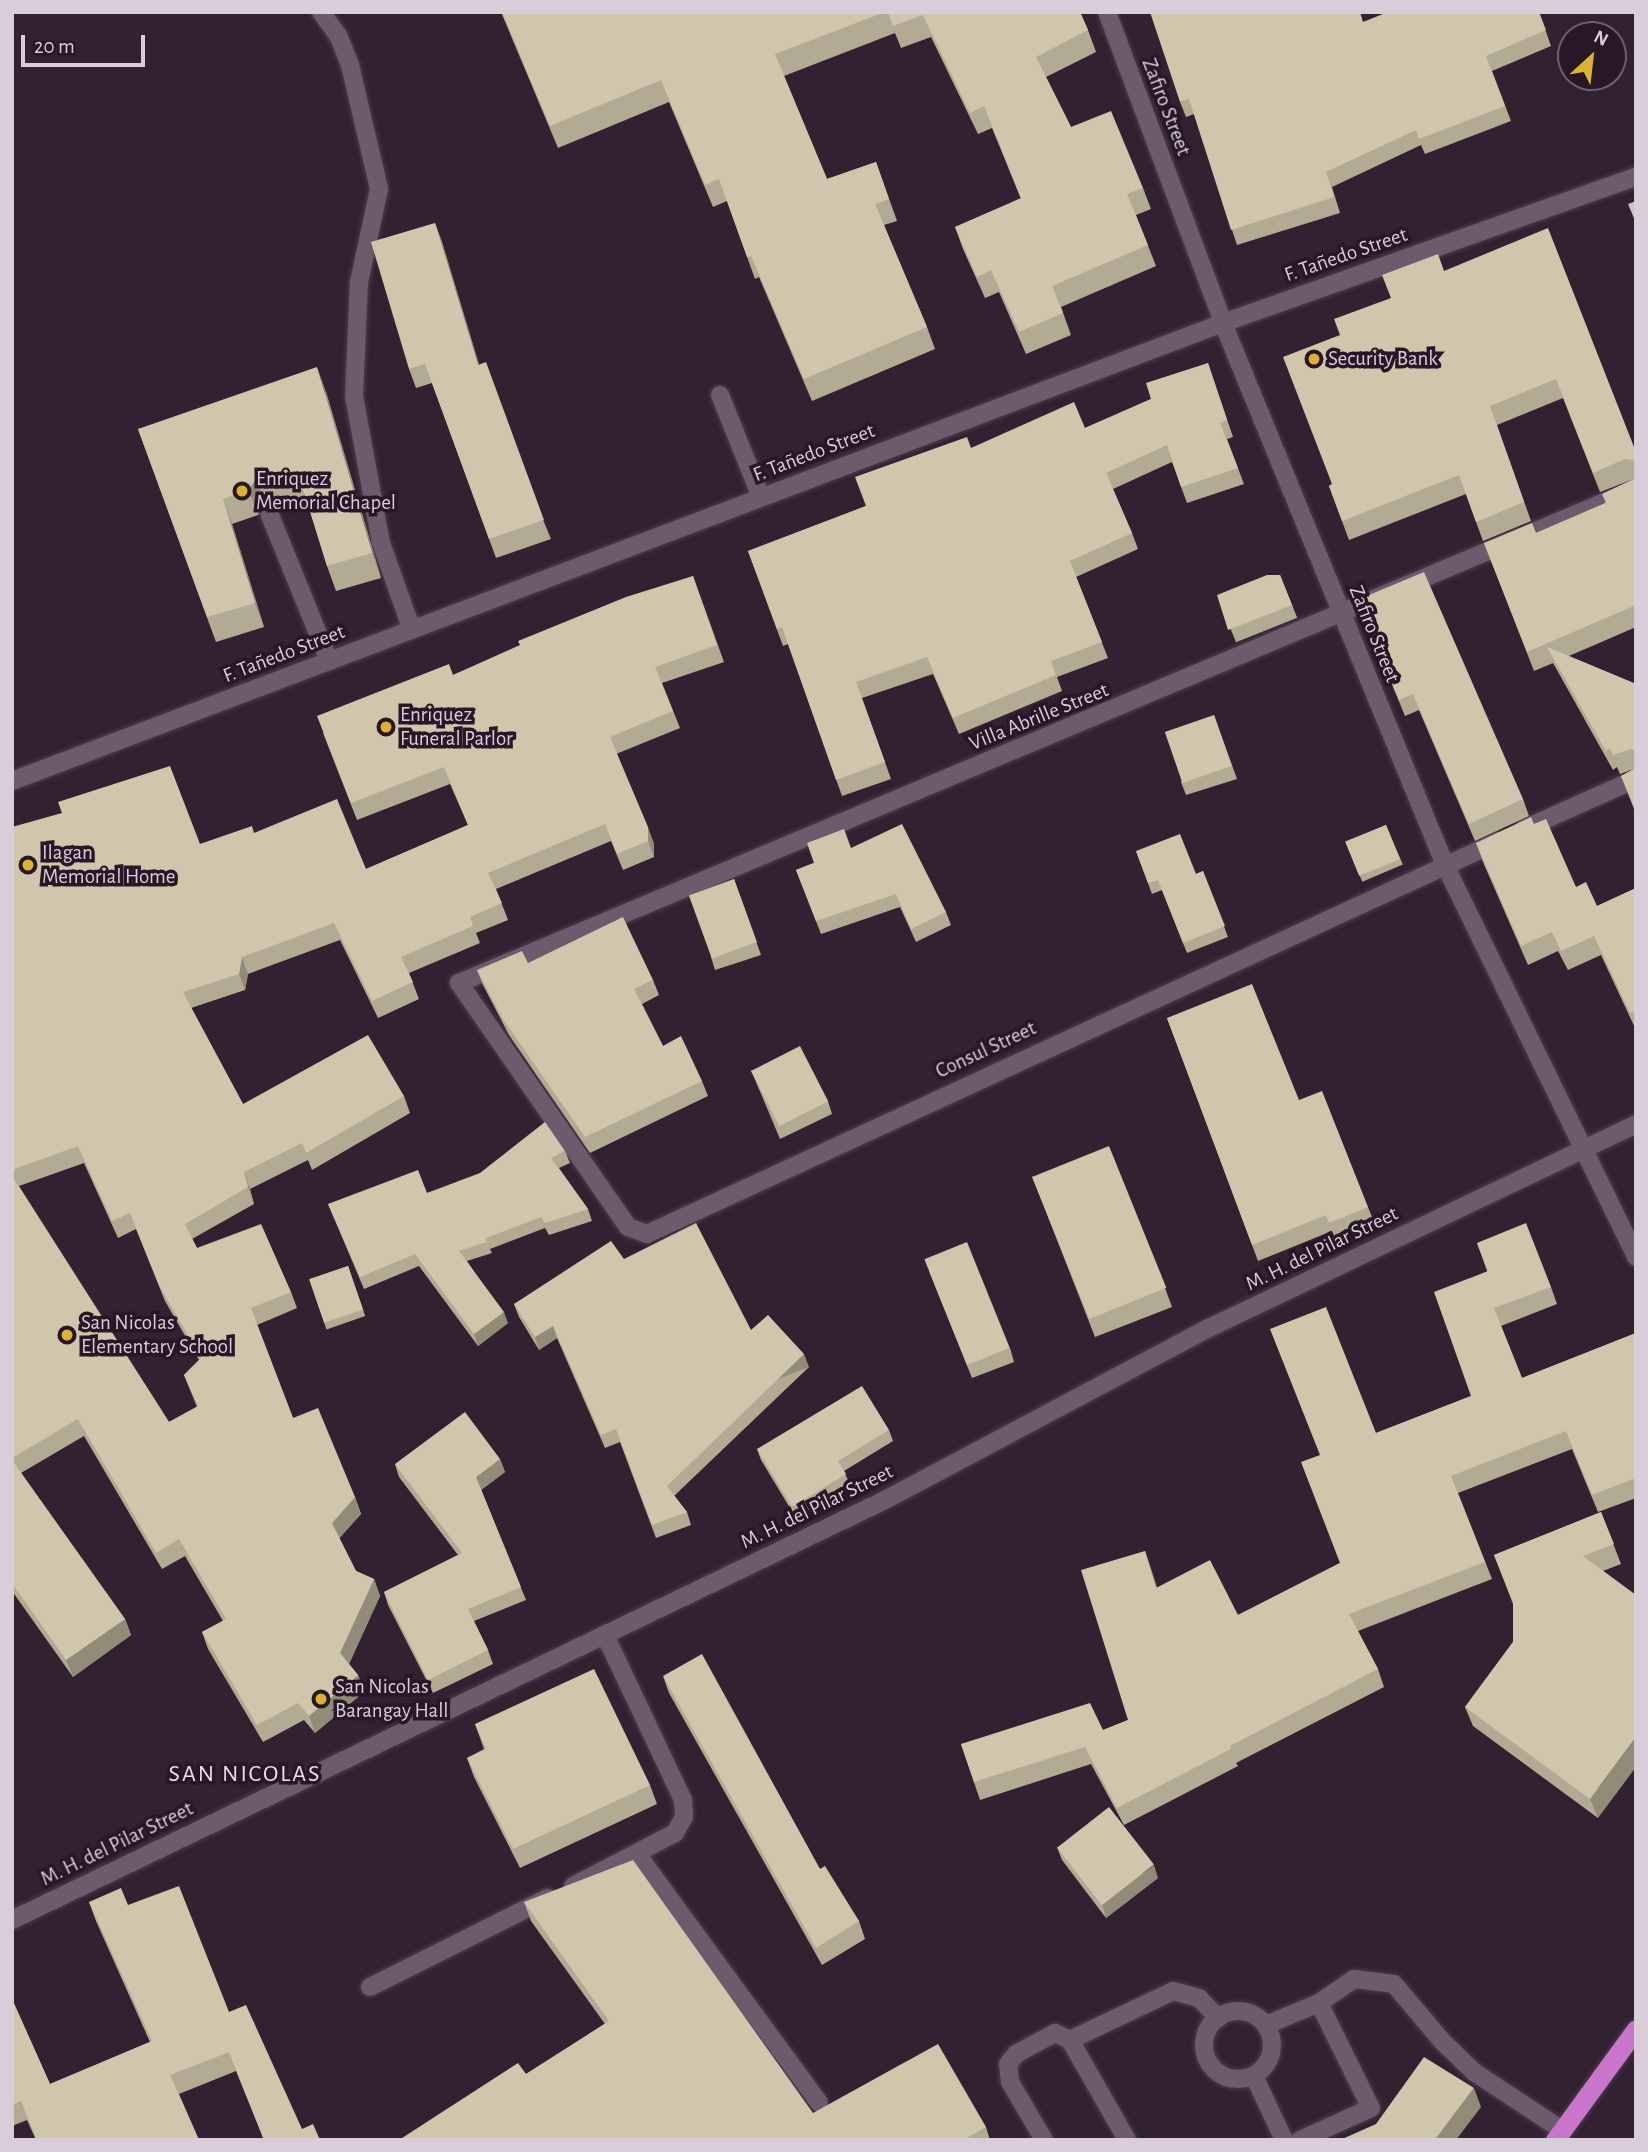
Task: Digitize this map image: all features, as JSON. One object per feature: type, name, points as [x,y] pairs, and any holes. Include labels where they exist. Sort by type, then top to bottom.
[{"type":"highway","points":[[1559,2135],[1636,2029]]},
{"type":"street","points":[[321,12],[338,35],[350,65],[379,189],[359,282],[354,396],[381,543],[412,630]]},
{"type":"street","name":"Zafiro Street","points":[[1107,12],[1223,323],[1445,865],[1586,1148],[1636,1257]]},
{"type":"street","name":"F. Tañedo Street","points":[[12,781],[1223,323],[1636,177]]},
{"type":"street","points":[[720,395],[761,497]]},
{"type":"street","name":"Villa Abrille Street","points":[[459,983],[1271,646],[1340,612],[1636,489]]},
{"type":"street","points":[[268,513],[330,661]]},
{"type":"street","name":"Consul Street","points":[[459,983],[628,1227],[648,1234],[1636,779]]},
{"type":"street","name":"M. H. del Pilar Street","points":[[12,1920],[885,1500],[1209,1328],[1636,1124]]},
{"type":"street","points":[[370,1987],[675,1833],[684,1817],[683,1800],[605,1635]]},
{"type":"street","points":[[637,1854],[819,2104]]},
{"type":"street","points":[[1266,2025],[1319,2003],[1354,1979],[1394,1984],[1441,2042],[1474,2072],[1559,2135]]},
{"type":"street","points":[[1070,2040],[1173,1991],[1199,1998],[1218,2018]]},
{"type":"street","points":[[1300,2140],[1371,2108],[1319,2003]]},
{"type":"street","points":[[1238,2011],[1266,2025],[1272,2048],[1263,2069],[1254,2076],[1231,2078],[1211,2065],[1204,2046],[1218,2018],[1238,2011]]},
{"type":"street","points":[[1044,2140],[1010,2082],[1008,2064],[1016,2054],[1044,2036],[1055,2033],[1070,2040],[1127,2140]]},
{"type":"street","points":[[1254,2076],[1284,2140]]},
{"type":"building","points":[[502,12],[885,12],[775,54],[827,179],[876,162],[889,199],[875,204],[927,327],[804,379],[751,256],[747,257],[719,179],[705,185],[661,80],[550,126]]},
{"type":"building","points":[[888,12],[1080,12],[1088,30],[1036,57],[1071,127],[1111,111],[1143,188],[1127,194],[1148,245],[1052,286],[1063,313],[1019,332],[991,270],[977,277],[955,227],[1021,198],[984,106],[970,113],[923,15],[893,26]]},
{"type":"building","points":[[1150,12],[1360,12],[1363,22],[1388,12],[1539,12],[1546,30],[1486,56],[1505,106],[1419,139],[1416,130],[1326,172],[1334,197],[1231,230],[1189,99],[1180,102]]},
{"type":"building","points":[[1636,201],[1636,223],[1628,204]]},
{"type":"building","points":[[435,223],[478,365],[486,362],[544,520],[489,539],[425,364],[409,369],[371,242]]},
{"type":"building","points":[[1548,228],[1636,452],[1636,461],[1625,459],[1593,473],[1556,379],[1490,406],[1524,502],[1476,522],[1459,475],[1342,521],[1329,486],[1332,484],[1283,357],[1340,335],[1334,319],[1391,298],[1382,275],[1438,254],[1444,271]]},
{"type":"building","points":[[1208,363],[1227,420],[1220,423],[1238,468],[1181,487],[1167,445],[1106,473],[1132,533],[1070,561],[1102,642],[1051,661],[1056,675],[953,718],[927,657],[856,682],[885,762],[836,780],[782,627],[777,629],[748,551],[866,506],[855,477],[967,437],[971,448],[1074,402],[1085,428],[1151,399],[1146,383]]},
{"type":"building","points":[[317,367],[372,553],[327,566],[298,473],[270,483],[256,478],[249,490],[223,499],[255,603],[207,617],[138,429]]},
{"type":"building","points":[[1636,478],[1636,605],[1527,652],[1484,543],[1532,523],[1536,533],[1606,503],[1602,494]]},
{"type":"building","points":[[1424,572],[1523,799],[1469,824],[1413,694],[1399,700],[1357,600]]},
{"type":"building","points":[[1267,575],[1280,575],[1292,605],[1228,630],[1217,595]]},
{"type":"building","points":[[693,576],[717,645],[655,667],[673,711],[610,737],[648,827],[648,841],[617,854],[605,824],[488,873],[502,903],[470,917],[473,926],[401,957],[413,982],[372,1001],[334,923],[242,957],[239,974],[183,992],[243,1104],[368,1035],[404,1096],[306,1153],[302,1143],[244,1172],[248,1187],[185,1224],[197,1248],[261,1224],[291,1292],[251,1308],[293,1418],[318,1408],[355,1497],[332,1523],[356,1571],[374,1579],[340,1653],[358,1675],[309,1716],[298,1703],[257,1725],[202,1632],[226,1619],[179,1539],[156,1553],[78,1419],[12,1458],[12,1176],[169,1422],[198,1406],[184,1375],[201,1358],[159,1285],[130,1213],[112,1221],[78,1146],[12,1170],[12,827],[62,813],[58,802],[170,766],[200,844],[252,826],[254,833],[337,799],[366,869],[468,825],[444,767],[351,803],[317,716],[449,664],[453,675],[520,645],[518,641],[626,597]]},
{"type":"building","points":[[1547,647],[1636,684],[1636,752],[1631,749],[1613,755],[1610,748],[1606,751]]},
{"type":"building","points":[[1214,715],[1232,766],[1182,783],[1165,732]]},
{"type":"building","points":[[1636,768],[1636,812],[1621,776]]},
{"type":"building","points":[[1531,817],[1534,824],[1546,819],[1576,887],[1586,882],[1597,906],[1636,888],[1636,1010],[1630,1013],[1594,936],[1561,951],[1552,932],[1521,946],[1476,843]]},
{"type":"building","points":[[902,824],[946,912],[911,929],[896,894],[816,921],[796,870],[814,863],[807,843],[844,829],[851,848]]},
{"type":"building","points":[[1386,825],[1400,859],[1359,876],[1345,841]]},
{"type":"building","points":[[1180,834],[1196,874],[1203,871],[1225,926],[1183,943],[1158,880],[1148,883],[1136,851]]},
{"type":"building","points":[[734,879],[757,942],[712,958],[689,895]]},
{"type":"building","points":[[623,917],[653,980],[634,989],[663,1046],[681,1036],[702,1081],[585,1137],[503,1019],[477,970],[522,951],[528,963]]},
{"type":"building","points":[[1252,984],[1299,1100],[1322,1091],[1368,1207],[1329,1223],[1326,1215],[1252,1245],[1167,1018]]},
{"type":"building","points":[[800,1046],[828,1101],[779,1126],[751,1071]]},
{"type":"building","points":[[545,1122],[565,1151],[551,1158],[588,1209],[545,1223],[541,1217],[486,1238],[487,1242],[459,1251],[504,1312],[474,1334],[415,1254],[360,1277],[328,1204],[418,1170],[427,1193],[480,1173]]},
{"type":"building","points":[[1109,1146],[1166,1288],[1089,1319],[1032,1177]]},
{"type":"building","points":[[696,1223],[751,1330],[768,1315],[804,1354],[667,1486],[687,1512],[652,1525],[616,1429],[601,1435],[553,1326],[535,1337],[514,1304],[611,1241],[624,1259]]},
{"type":"building","points":[[1526,1223],[1551,1287],[1494,1308],[1522,1378],[1636,1333],[1636,1478],[1592,1495],[1566,1431],[1451,1476],[1485,1562],[1349,1614],[1378,1669],[1117,1808],[1085,1747],[974,1782],[961,1744],[1090,1703],[1103,1730],[1128,1720],[1081,1570],[1145,1551],[1156,1588],[1210,1560],[1238,1615],[1340,1563],[1301,1462],[1320,1455],[1270,1329],[1326,1307],[1376,1433],[1471,1396],[1434,1292],[1488,1271],[1477,1243]]},
{"type":"building","points":[[967,1242],[1010,1348],[967,1365],[924,1259]]},
{"type":"building","points":[[348,1266],[363,1309],[324,1323],[309,1279]]},
{"type":"building","points":[[862,1386],[889,1430],[838,1461],[846,1474],[792,1507],[757,1449]]},
{"type":"building","points":[[465,1412],[500,1459],[476,1477],[521,1587],[468,1609],[488,1650],[428,1680],[384,1592],[462,1553],[395,1464]]},
{"type":"building","points":[[12,1460],[125,1619],[66,1660],[12,1583]]},
{"type":"building","points":[[1601,1512],[1614,1544],[1583,1556],[1636,1595],[1636,1737],[1590,1799],[1465,1707],[1513,1642],[1513,1602],[1494,1555]]},
{"type":"building","points":[[702,1654],[820,1869],[825,1866],[859,1921],[816,1948],[663,1676]]},
{"type":"building","points":[[594,1669],[650,1785],[513,1849],[467,1758],[486,1749],[475,1724]]},
{"type":"building","points":[[1109,1807],[1154,1865],[1102,1905],[1057,1848]]},
{"type":"building","points":[[633,1860],[813,2113],[938,2044],[986,2127],[963,2140],[399,2140],[518,2063],[526,2074],[609,2021],[524,1902]]},
{"type":"building","points":[[179,1886],[229,2012],[246,2005],[302,2129],[313,2124],[320,2140],[264,2140],[229,2052],[170,2075],[199,2140],[37,2140],[21,2101],[12,2105],[12,1999],[50,2084],[152,2041],[89,1902],[121,1888],[128,1905]]},
{"type":"building","points":[[1424,2057],[1474,2088],[1435,2140],[1340,2140],[1376,2124]]},
{"type":"place","name":"Security Bank","points":[[1314,359]]},
{"type":"place","name":"Enriquez Memorial Chapel","points":[[242,491]]},
{"type":"place","name":"Enriquez Funeral Parlor","points":[[386,727]]},
{"type":"place","name":"Ilagan Memorial Home","points":[[28,865]]},
{"type":"place","name":"San Nicolas Elementary School","points":[[67,1335]]},
{"type":"place","name":"San Nicolas Barangay Hall","points":[[321,1699]]},
{"type":"district","name":"SAN NICOLAS","points":[[245,1775]]}]
